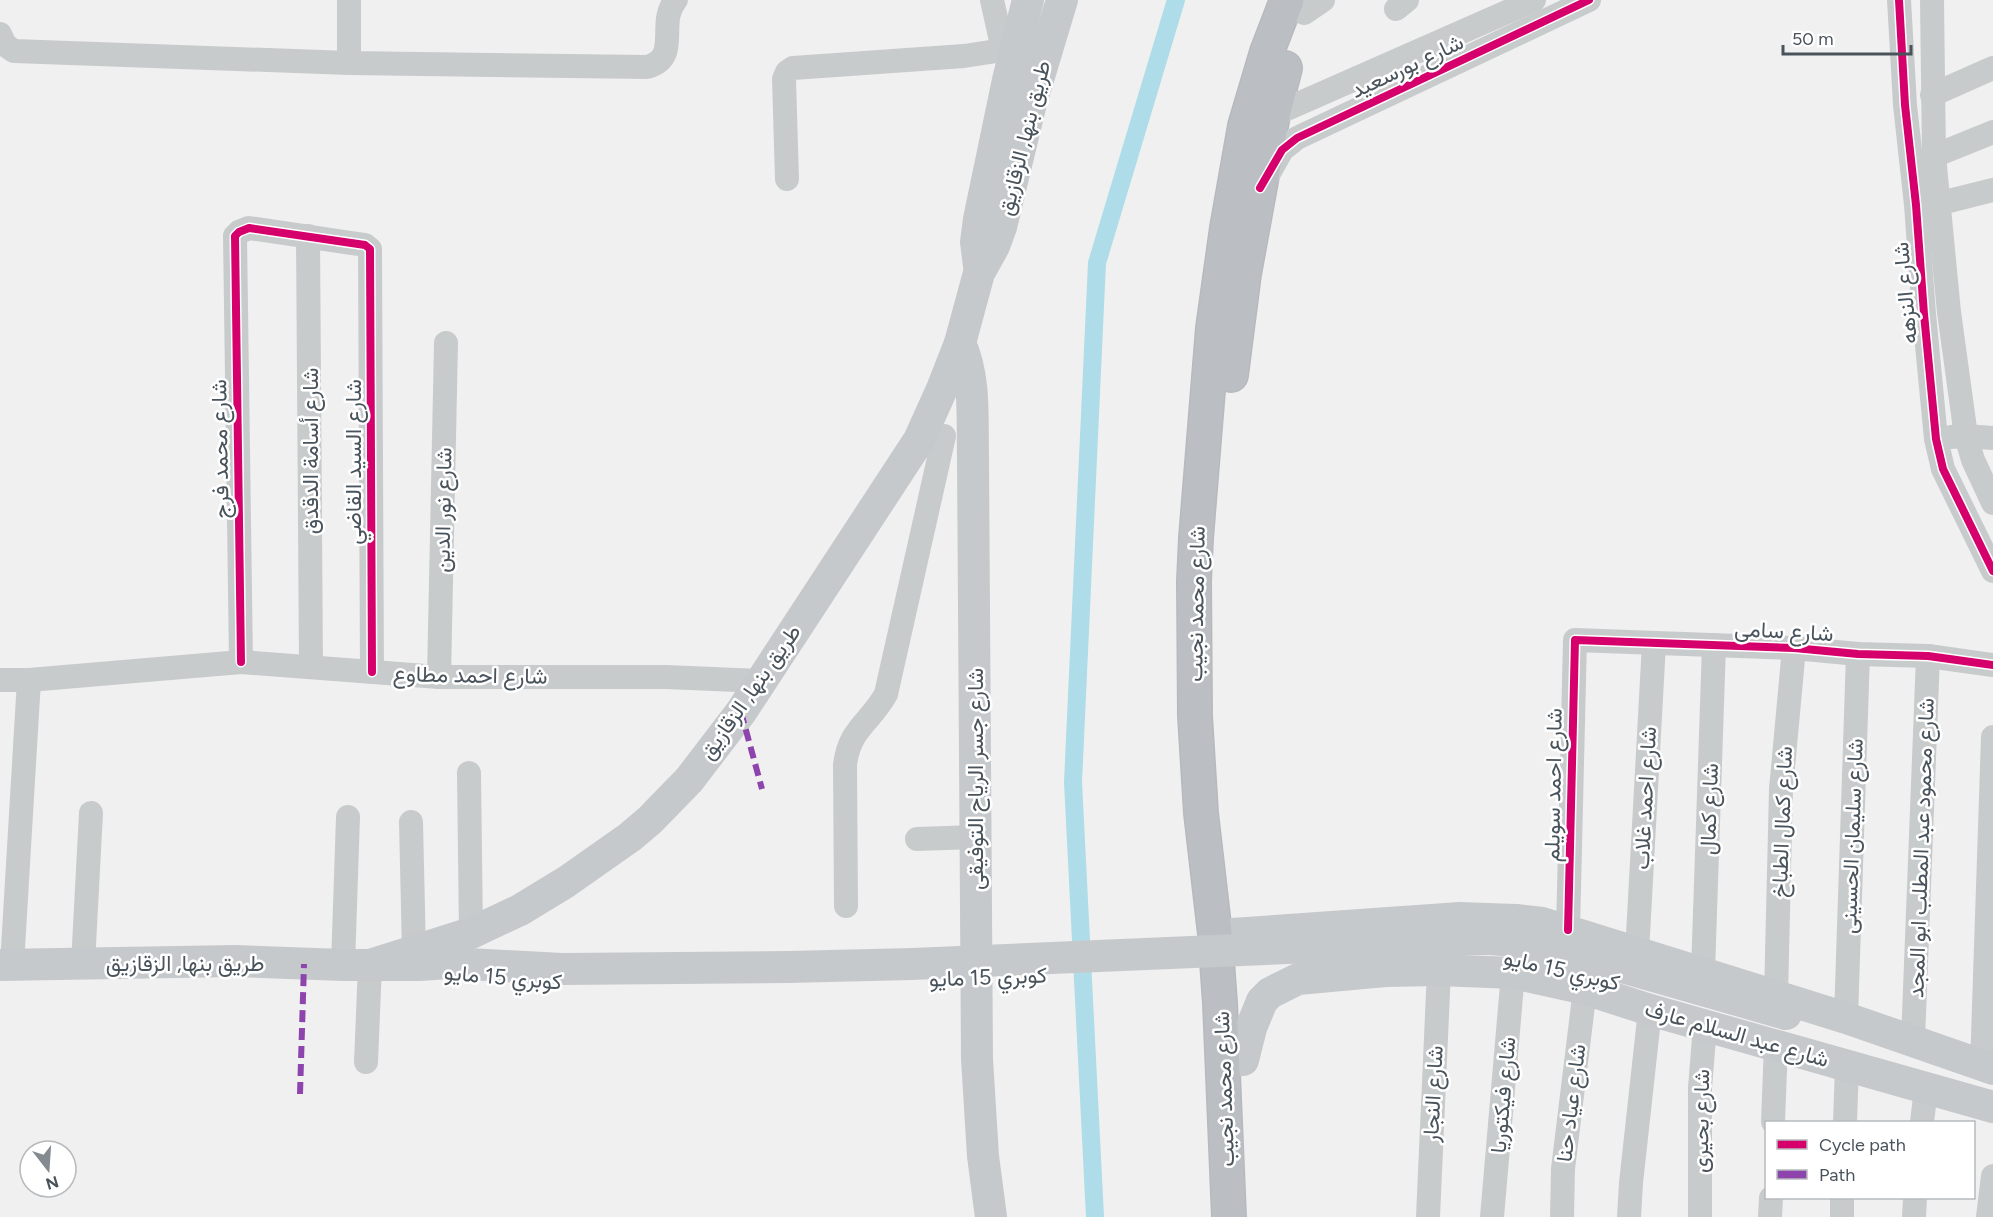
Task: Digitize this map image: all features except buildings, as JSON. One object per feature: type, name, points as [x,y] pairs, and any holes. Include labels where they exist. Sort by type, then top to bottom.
[{"type":"highway","name":"شارع محمد نجيب","points":[[1207,540],[1226,417],[1244,274],[1273,115],[1288,53],[1306,3]]},
{"type":"highway","name":"شارع محمد نجيب","points":[[1229,1217],[1220,991],[1202,813],[1195,716],[1207,540],[1213,328],[1227,228],[1245,126],[1267,52],[1306,3]]},
{"type":"highway","name":"شارع محمد نجيب","points":[[1205,581],[1215,781],[1243,1060],[1250,1217]]},
{"type":"main road","name":"طريق بنها, الزقازيق","points":[[6,965],[235,961],[356,965],[417,959],[501,919],[566,882],[630,837],[650,820],[689,780],[741,712],[760,681],[931,438],[942,388],[960,343],[979,273],[976,242],[979,219],[1020,55],[1028,0]]},
{"type":"main road","name":"طريق بنها, الزقازيق","points":[[1020,55],[1062,0]]},
{"type":"main road","name":"شارع جسر الرياح التوفيقى","points":[[960,343],[966,357],[970,378],[973,458],[977,1059],[983,1156],[991,1217]]},
{"type":"main road","points":[[931,438],[954,439],[973,458]]},
{"type":"main road","name":"شارع عبد السلام عارف","points":[[1232,934],[1460,918],[1542,923],[1703,972],[1847,1066],[1993,1107]]},
{"type":"main road","points":[[501,919],[497,927],[497,944],[505,960],[511,966]]},
{"type":"main road","name":"كوبري 15 مايو","points":[[417,959],[434,971],[464,975],[563,976],[734,983],[883,981],[1120,972],[1455,954],[1508,956],[1562,966],[1780,1021],[1915,1068],[1923,1073],[1926,1089]]},
{"type":"main road","name":"كوبري 15 مايو","points":[[417,959],[511,966],[563,976]]},
{"type":"main road","name":"شارع عبد السلام عارف","points":[[1243,1060],[1256,1011],[1262,1001],[1279,987],[1298,979],[1385,971],[1439,970],[1513,974],[1584,988],[1705,1025],[1780,1021]]},
{"type":"main road","name":"شارع عبد السلام عارف","points":[[1846,1018],[1988,1067]]},
{"type":"main road","name":"كوبري 15 مايو","points":[[1780,1021],[1829,1026],[1840,1024],[1846,1018]]},
{"type":"street","points":[[349,0],[349,63]]},
{"type":"street","points":[[4,45],[349,63],[647,67],[656,65],[663,58],[666,51],[667,17],[671,5],[676,0]]},
{"type":"street","points":[[787,179],[784,79],[787,72],[793,68],[964,56],[1020,55],[992,0]]},
{"type":"street","name":"شارع بورسعيد","points":[[1273,115],[1534,0]]},
{"type":"street","name":"شارع بورسعيد","points":[[1260,188],[1282,150],[1298,138],[1589,0]]},
{"type":"street","name":"شارع النزهه","points":[[1899,0],[1905,105],[1949,312],[1966,436],[1973,460],[1993,503]]},
{"type":"street","name":"شارع النزهه","points":[[1932,0],[1934,156],[1927,205],[1924,314],[1936,439],[1943,469],[1993,571]]},
{"type":"street","points":[[1932,95],[1993,68]]},
{"type":"street","points":[[1934,156],[1993,132]]},
{"type":"street","points":[[1927,205],[1993,190]]},
{"type":"street","name":"شارع محمد فرج","points":[[241,662],[235,236],[249,228],[309,236]]},
{"type":"street","name":"شارع السيد القاضي","points":[[309,236],[365,245],[370,252],[372,672]]},
{"type":"street","name":"شارع أسامة الدقدق","points":[[309,236],[311,667]]},
{"type":"street","points":[[1924,314],[1949,312]]},
{"type":"street","name":"شارع نور الدين","points":[[439,677],[446,343]]},
{"type":"street","points":[[1936,439],[1966,436],[1993,438]]},
{"type":"street","points":[[846,906],[844,765],[846,749],[853,734],[877,709],[886,694],[931,438]]},
{"type":"street","name":"شارع سامى","points":[[1573,641],[1578,639],[1794,648],[1858,654],[1928,656],[1993,665]]},
{"type":"street","name":"شارع احمد سويلم","points":[[1568,930],[1573,641]]},
{"type":"street","name":"شارع احمد غلاب","points":[[1637,953],[1654,643]]},
{"type":"street","name":"شارع كمال","points":[[1703,972],[1714,645]]},
{"type":"street","name":"شارع كمال الطباخ","points":[[1773,1121],[1780,1021],[1780,789],[1794,648]]},
{"type":"street","name":"شارع سليمان الحسينى","points":[[1846,1018],[1858,654]]},
{"type":"street","name":"شارع محمود عبد المطلب ابو المجد","points":[[1913,1040],[1928,656]]},
{"type":"street","name":"شارع احمد مطاوع","points":[[0,680],[30,680],[241,662],[439,677],[666,677],[760,681]]},
{"type":"street","points":[[6,965],[30,680]]},
{"type":"street","points":[[1988,1067],[1993,738]]},
{"type":"street","points":[[469,773],[471,933]]},
{"type":"street","points":[[83,963],[91,813]]},
{"type":"street","points":[[348,818],[356,965],[366,1062]]},
{"type":"street","points":[[411,822],[417,959]]},
{"type":"street","points":[[917,839],[975,837]]},
{"type":"street","name":"شارع النجار","points":[[1428,1217],[1439,970]]},
{"type":"street","name":"شارع فيكتوريا","points":[[1492,1217],[1513,974]]},
{"type":"street","name":"شارع عياد حنا","points":[[1562,1217],[1563,1169],[1584,988]]},
{"type":"street","points":[[1629,1217],[1650,1010]]},
{"type":"street","name":"شارع بحيرى","points":[[1700,1217],[1700,1088],[1705,1025]]},
{"type":"street","points":[[1845,1121],[1847,1066]]},
{"type":"street","points":[[1922,1121],[1926,1089]]},
{"type":"street","points":[[1988,1217],[1993,1176]]},
{"type":"street","points":[[1770,1199],[1770,1217]]},
{"type":"street","points":[[1842,1199],[1842,1217]]},
{"type":"street","points":[[1914,1217],[1915,1199]]},
{"type":"waterway","points":[[1095,1217],[1073,782],[1097,263],[1176,0]]},
{"type":"marked path","points":[[741,712],[762,789]]},
{"type":"marked path","points":[[300,1094],[304,964]]},
{"type":"cycle path","points":[[1260,188],[1282,150],[1297,138],[1589,0]]},
{"type":"cycle path","points":[[1899,0],[1905,105],[1936,439],[1943,469],[1993,571]]},
{"type":"cycle path","points":[[241,662],[235,236],[249,228],[365,245],[370,249],[372,672]]},
{"type":"cycle path","points":[[1568,930],[1575,640],[1794,648],[1858,654],[1928,656],[1993,665]]}]
